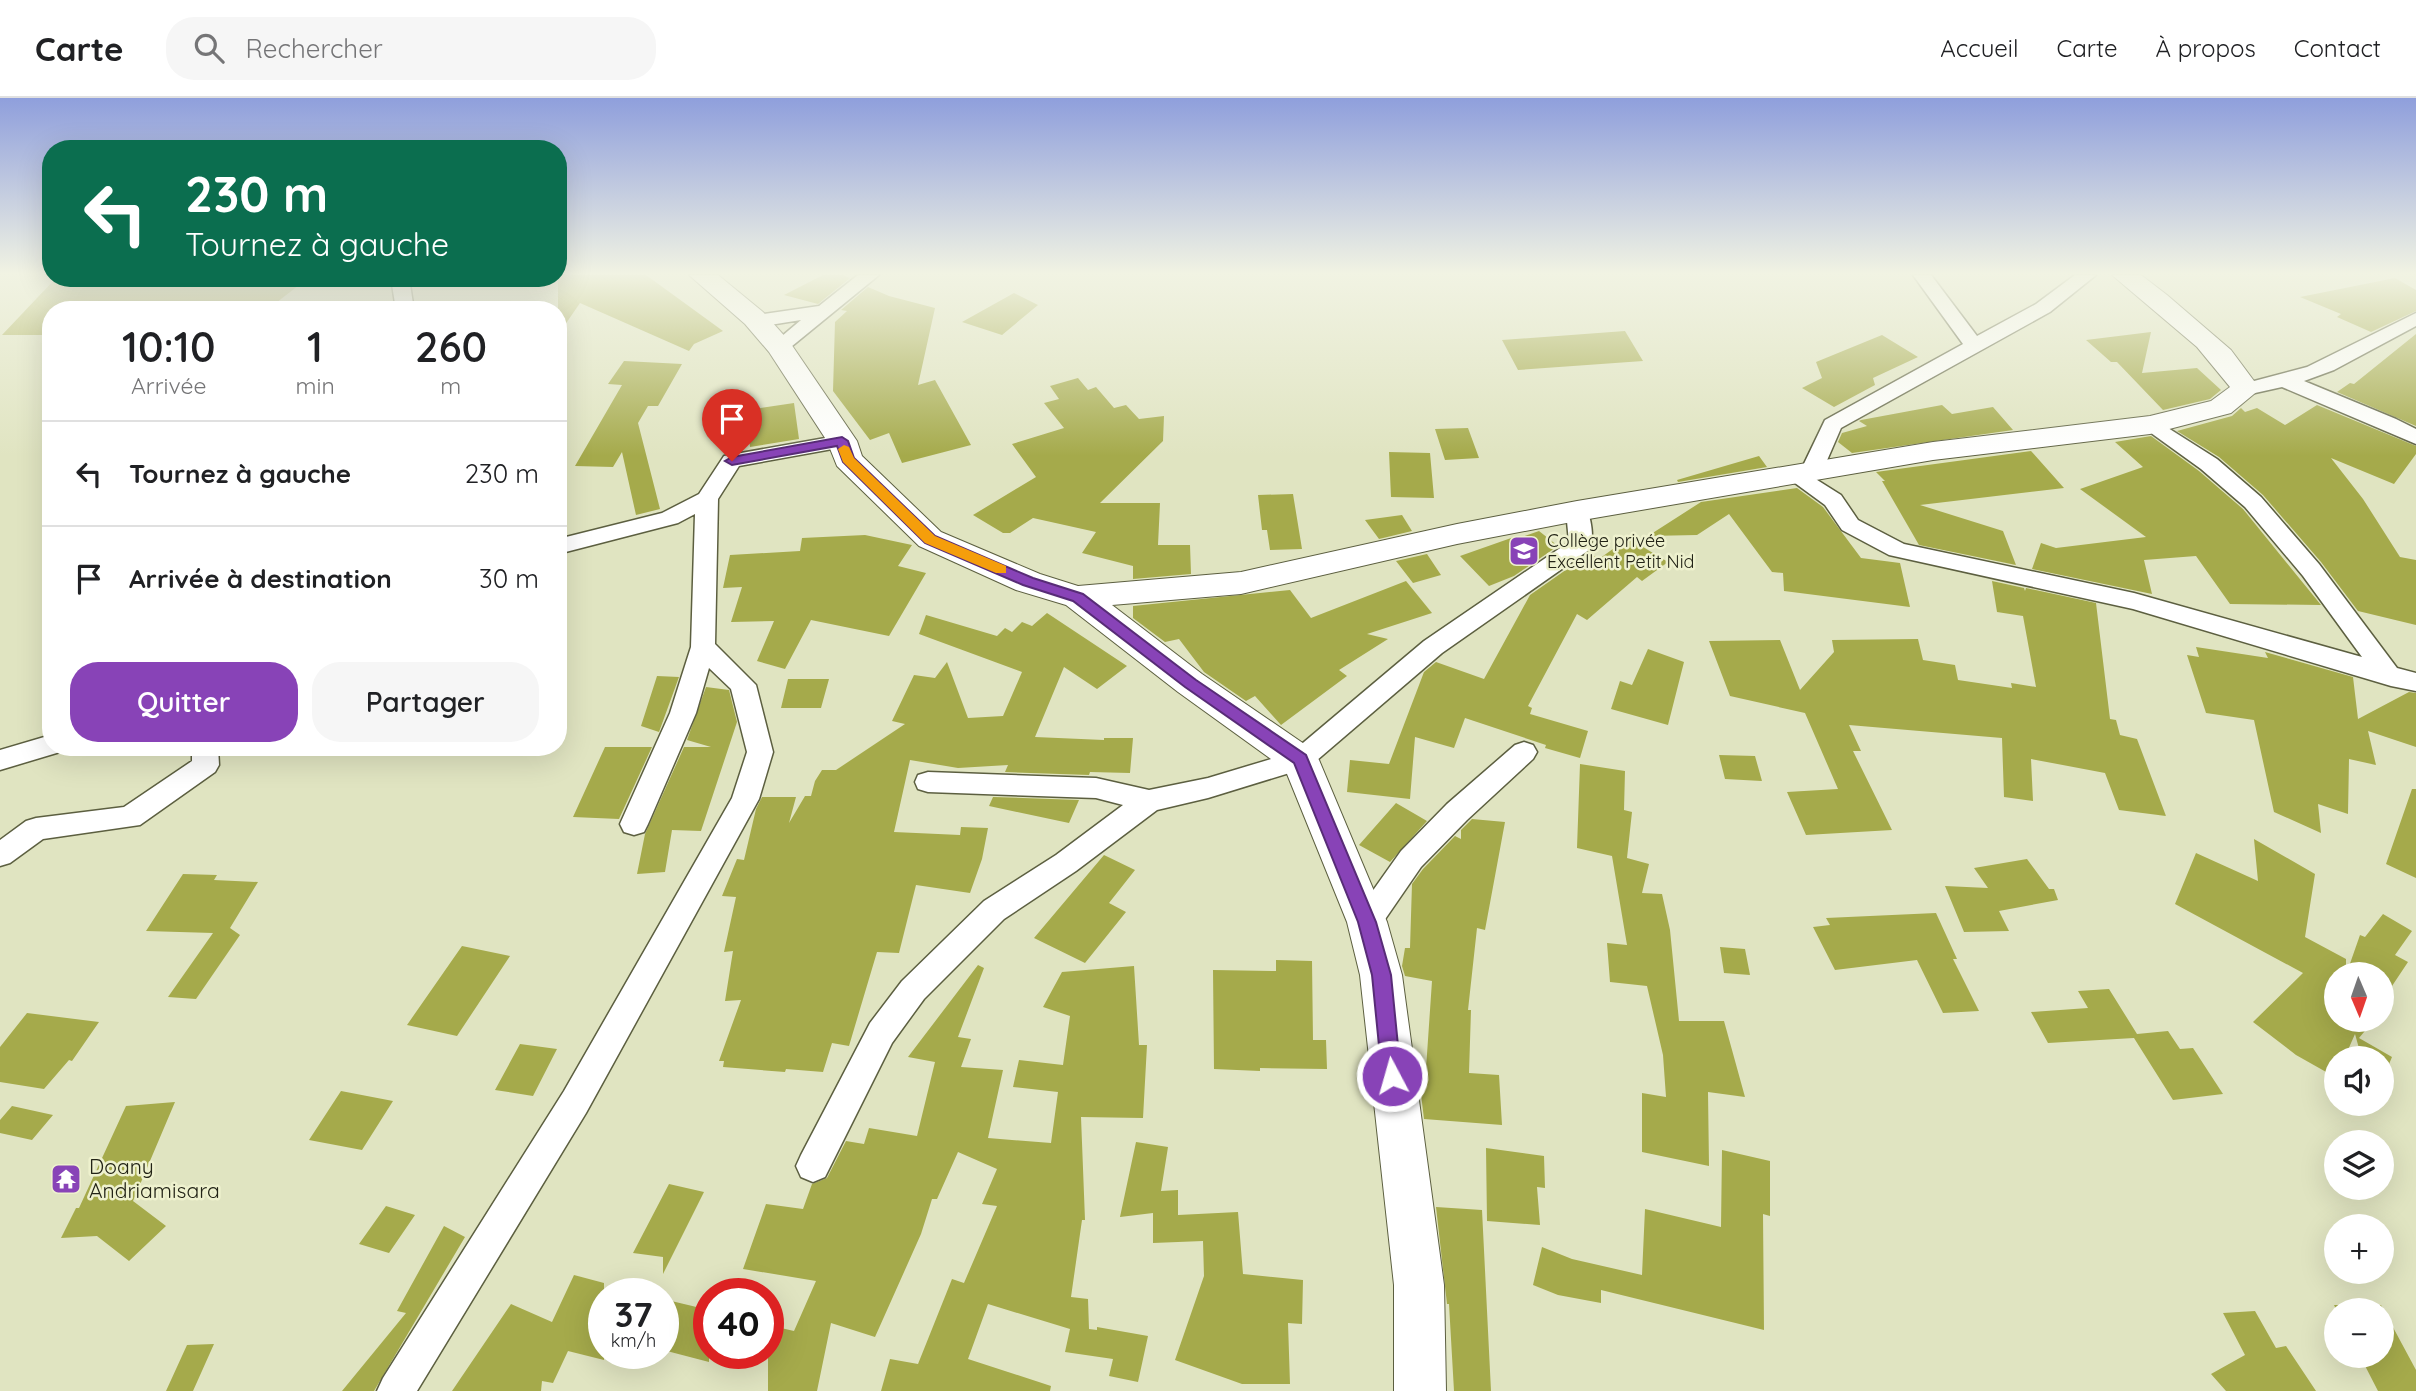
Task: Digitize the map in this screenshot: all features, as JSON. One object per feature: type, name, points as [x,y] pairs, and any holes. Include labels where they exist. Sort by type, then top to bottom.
[{"type":"street","points":[[770,335],[842,441],[848,460],[930,539],[1028,582],[1078,597],[1190,684],[1300,760],[1367,922],[1381,975],[1419,1285],[1420,1391]]},
{"type":"street","points":[[779,346],[793,335]]},
{"type":"street","points":[[1966,335],[1974,346]]},
{"type":"street","points":[[1803,473],[1832,424],[1993,335]]},
{"type":"street","points":[[2199,335],[2232,367],[2246,389]]},
{"type":"street","points":[[1078,597],[1241,583],[1457,534],[1577,511],[1933,451],[2150,425],[2221,407],[2246,389],[2284,382],[2316,370],[2380,335]]},
{"type":"street","points":[[2284,382],[2389,423],[2416,438]]},
{"type":"street","points":[[2150,425],[2209,464],[2253,502],[2311,570],[2388,675],[2416,693]]},
{"type":"street","points":[[567,545],[670,518],[707,499],[732,461],[842,441]]},
{"type":"street","points":[[1803,473],[1833,500],[1850,525],[1897,550],[2134,601],[2416,682]]},
{"type":"street","points":[[634,824],[683,713],[703,647],[707,499]]},
{"type":"street","points":[[813,1166],[881,1032],[913,990],[994,910],[1066,863],[1149,801],[1208,788],[1300,760],[1433,647],[1581,545],[1577,511]]},
{"type":"street","points":[[396,1391],[575,1102],[746,799],[760,752],[743,685],[703,647]]},
{"type":"street","points":[[0,760],[42,748]]},
{"type":"street","points":[[1367,922],[1411,859],[1457,812],[1524,752]]},
{"type":"street","points":[[0,855],[36,829],[130,817],[205,765],[205,756]]},
{"type":"street","points":[[928,782],[1096,788],[1149,801]]},
{"type":"building","points":[[653,335],[713,335],[694,344],[689,351]]},
{"type":"building","points":[[835,335],[929,335],[918,385],[935,380],[971,445],[902,463],[889,433],[870,440],[833,391]]},
{"type":"building","points":[[1566,335],[1628,335],[1643,361],[1518,370],[1502,340]]},
{"type":"building","points":[[1881,335],[1918,357],[1873,378],[1875,385],[1834,407],[1802,388],[1822,378],[1816,362]]},
{"type":"building","points":[[2150,335],[2142,373],[2197,368],[2221,390],[2210,399],[2163,410],[2117,362],[2111,362],[2086,340]]},
{"type":"building","points":[[2416,335],[2416,426],[2337,392],[2350,383],[2354,384]]},
{"type":"building","points":[[624,361],[682,364],[658,406],[648,406],[638,423],[660,509],[636,515],[622,452],[613,467],[575,466],[622,385],[608,384]]},
{"type":"building","points":[[1078,378],[1088,390],[1096,387],[1114,408],[1126,405],[1139,419],[1164,416],[1163,441],[1100,503],[1160,503],[1158,545],[1190,545],[1191,574],[1133,579],[1133,566],[1082,553],[1096,532],[1033,518],[1010,533],[1003,533],[973,515],[1036,477],[1012,444],[1064,428],[1044,403],[1059,399],[1050,386]]},
{"type":"building","points":[[794,403],[799,439],[750,447],[746,410]]},
{"type":"building","points":[[1942,405],[1952,414],[1993,407],[2013,430],[1852,453],[1838,442],[1842,433],[1867,426],[1859,421],[1861,420]]},
{"type":"building","points":[[2317,405],[2416,446],[2416,454],[2394,484],[2331,458],[2363,499],[2400,557],[2416,560],[2416,625],[2358,611],[2321,562],[2263,495],[2219,457],[2177,431],[2232,416],[2241,408],[2245,412],[2257,408],[2285,425]]},
{"type":"building","points":[[1468,428],[1479,458],[1445,460],[1435,429]]},
{"type":"building","points":[[2151,436],[2199,471],[2243,509],[2321,605],[2230,604],[2196,556],[2144,560],[2152,594],[2032,569],[2041,543],[2056,548],[2146,537],[2080,489],[2143,467],[2115,442]]},
{"type":"building","points":[[2031,451],[2064,488],[1920,505],[2003,531],[2016,565],[1919,545],[1882,481],[1885,481],[1876,472]]},
{"type":"building","points":[[1389,452],[1430,453],[1434,498],[1391,497]]},
{"type":"building","points":[[1759,456],[1767,467],[1678,482],[1677,480]]},
{"type":"building","points":[[1797,488],[1823,507],[1861,558],[1900,563],[1910,607],[1784,591],[1783,573],[1772,572],[1729,514],[1697,535],[1648,536],[1701,502]]},
{"type":"building","points":[[1293,494],[1302,549],[1270,550],[1267,530],[1262,530],[1258,495]]},
{"type":"building","points":[[1402,515],[1412,531],[1379,539],[1365,520]]},
{"type":"building","points":[[1539,531],[1558,546],[1514,576],[1489,586],[1460,556],[1514,537],[1516,539]]},
{"type":"building","points":[[865,535],[912,545],[898,566],[926,573],[889,636],[811,620],[785,669],[757,661],[774,621],[731,622],[742,587],[723,588],[730,555],[800,551],[802,538]]},
{"type":"building","points":[[1628,538],[1668,562],[1642,581],[1637,577],[1587,620],[1577,614],[1528,706],[1532,708],[1530,714],[1588,731],[1580,758],[1465,718],[1454,748],[1415,737],[1410,799],[1347,792],[1350,760],[1389,764],[1424,672],[1436,662],[1484,679],[1530,595],[1590,553],[1599,559]]},
{"type":"building","points":[[1427,554],[1441,575],[1413,583],[1396,561]]},
{"type":"building","points":[[1406,581],[1432,613],[1367,634],[1388,639],[1339,670],[1347,676],[1281,725],[1255,696],[1246,701],[1204,672],[1179,639],[1165,642],[1133,618],[1133,606],[1290,590],[1311,618]]},
{"type":"building","points":[[1992,581],[2024,588],[2025,591],[2026,588],[2096,603],[2110,719],[2116,720],[2120,735],[2137,739],[2166,816],[2119,810],[2105,773],[2031,759],[2033,801],[2004,797],[2002,738],[1849,725],[1861,751],[1853,751],[1892,830],[1806,835],[1787,792],[1838,789],[1805,713],[1730,696],[1709,641],[1780,640],[1800,690],[1834,652],[1832,640],[1918,639],[1923,660],[1955,665],[1958,680],[2012,688],[2011,683],[2036,687],[2023,616],[1997,612]]},
{"type":"building","points":[[1047,613],[1127,666],[1097,689],[1064,667],[1035,737],[1104,740],[1133,738],[1130,773],[1090,772],[1089,775],[1005,772],[1008,765],[958,768],[910,760],[894,832],[960,835],[961,827],[988,828],[982,859],[970,893],[916,885],[899,953],[877,952],[849,1046],[832,1043],[823,1072],[723,1067],[724,1061],[719,1061],[741,1000],[725,1001],[733,951],[724,952],[736,897],[722,896],[737,859],[744,860],[756,809],[762,797],[796,797],[789,823],[805,796],[811,796],[815,781],[822,770],[836,770],[905,724],[892,721],[914,675],[935,678],[947,662],[968,718],[1003,716],[1022,672],[919,634],[926,615],[997,636],[1005,628],[1012,632],[1022,622],[1032,626]]},
{"type":"building","points":[[2196,647],[2268,658],[2265,652],[2353,677],[2358,719],[2409,692],[2416,693],[2416,747],[2368,731],[2376,765],[2349,759],[2348,814],[2318,804],[2321,833],[2274,812],[2254,720],[2206,713],[2187,655],[2199,657]]},
{"type":"building","points":[[1648,649],[1684,662],[1668,725],[1611,709],[1620,681],[1632,685]]},
{"type":"building","points":[[657,676],[679,677],[659,732],[641,726]]},
{"type":"building","points":[[788,679],[829,679],[821,708],[781,708]]},
{"type":"building","points":[[706,687],[729,690],[737,722],[701,831],[672,830],[665,872],[637,874],[645,834],[684,747],[711,747],[687,740]]},
{"type":"building","points":[[605,747],[652,747],[619,819],[573,817]]},
{"type":"building","points":[[1719,755],[1755,756],[1762,781],[1725,779]]},
{"type":"building","points":[[1580,764],[1625,771],[1624,810],[1632,812],[1627,858],[1649,864],[1642,893],[1662,894],[1670,930],[1679,1021],[1724,1021],[1745,1097],[1708,1092],[1709,1166],[1642,1152],[1642,1093],[1666,1097],[1663,1055],[1647,986],[1610,982],[1607,943],[1627,945],[1612,856],[1577,848]]},
{"type":"building","points":[[2412,789],[2416,789],[2416,878],[2386,864]]},
{"type":"building","points":[[993,797],[1079,800],[1069,823],[989,806]]},
{"type":"building","points":[[1396,803],[1427,821],[1390,862],[1359,845]]},
{"type":"building","points":[[1472,819],[1505,822],[1485,930],[1477,928],[1468,1010],[1471,1010],[1469,1073],[1499,1075],[1502,1125],[1424,1119],[1418,1069],[1426,1069],[1432,981],[1405,976],[1402,966],[1405,948],[1410,948],[1412,884],[1455,836],[1461,839],[1461,830]]},
{"type":"building","points":[[2254,839],[2315,874],[2305,937],[2346,959],[2346,962],[2324,962],[2324,1032],[2364,1032],[2359,1038],[2373,1046],[2358,1046],[2355,1034],[2350,1046],[2324,1046],[2324,1071],[2296,1055],[2253,1022],[2303,973],[2175,904],[2196,853],[2258,881]]},
{"type":"building","points":[[1104,855],[1135,870],[1109,903],[1126,912],[1085,963],[1034,938]]},
{"type":"building","points":[[2027,859],[2049,889],[2054,889],[2058,900],[1999,911],[2009,931],[1964,932],[1945,886],[1988,888],[1974,868]]},
{"type":"building","points":[[183,874],[217,875],[214,880],[258,882],[230,928],[240,935],[196,999],[168,997],[213,933],[146,931]]},
{"type":"building","points":[[1936,913],[1957,959],[1953,959],[1979,1011],[1943,1013],[1917,960],[1835,970],[1813,927],[1830,925],[1826,918]]},
{"type":"building","points":[[2383,914],[2412,931],[2395,955],[2408,962],[2394,983],[2394,962],[2351,962],[2360,935],[2365,937]]},
{"type":"building","points":[[462,946],[510,956],[457,1036],[407,1025]]},
{"type":"building","points":[[1720,947],[1745,949],[1750,975],[1724,973]]},
{"type":"building","points":[[1276,960],[1312,961],[1313,1040],[1326,1040],[1327,1069],[1214,1069],[1213,970],[1276,971]]},
{"type":"building","points":[[978,965],[984,968],[958,1037],[971,1039],[961,1067],[1003,1070],[988,1138],[1051,1143],[1058,1092],[1013,1087],[1019,1060],[1063,1065],[1070,1016],[1043,1007],[1062,972],[1134,966],[1139,1045],[1147,1045],[1143,1118],[1081,1117],[1085,1220],[1082,1220],[1071,1297],[1088,1299],[1089,1329],[1097,1330],[1097,1327],[1148,1336],[1138,1382],[1109,1376],[1113,1359],[1065,1352],[1070,1329],[988,1304],[968,1359],[1051,1386],[1050,1391],[881,1391],[890,1359],[918,1364],[952,1279],[964,1283],[997,1206],[982,1204],[997,1169],[958,1152],[937,1199],[932,1199],[921,1234],[875,1337],[831,1323],[817,1391],[768,1391],[768,1369],[784,1369],[784,1329],[794,1331],[816,1281],[743,1269],[766,1204],[803,1209],[812,1184],[827,1178],[846,1141],[864,1144],[869,1128],[917,1136],[935,1062],[908,1057]]},
{"type":"building","points":[[2109,989],[2137,1034],[2168,1031],[2180,1049],[2193,1048],[2223,1094],[2173,1100],[2134,1038],[2048,1043],[2031,1012],[2088,1008],[2078,991]]},
{"type":"building","points":[[27,1013],[99,1022],[72,1061],[69,1060],[44,1089],[0,1082],[0,1047]]},
{"type":"building","points":[[520,1044],[557,1049],[533,1096],[495,1090]]},
{"type":"building","points":[[341,1091],[393,1101],[362,1150],[309,1140]]},
{"type":"building","points":[[175,1102],[133,1201],[166,1226],[129,1261],[97,1236],[61,1238],[76,1208],[79,1208],[126,1106]]},
{"type":"building","points":[[12,1106],[53,1115],[32,1140],[0,1133],[0,1120]]},
{"type":"building","points":[[1136,1142],[1168,1147],[1161,1191],[1178,1190],[1178,1215],[1238,1212],[1243,1274],[1303,1280],[1302,1324],[1288,1323],[1290,1384],[1242,1384],[1175,1360],[1204,1276],[1203,1241],[1153,1243],[1153,1213],[1120,1217]]},
{"type":"building","points":[[1486,1148],[1544,1156],[1545,1188],[1537,1187],[1540,1225],[1487,1221]]},
{"type":"building","points":[[1722,1150],[1770,1161],[1770,1216],[1763,1214],[1764,1330],[1601,1290],[1601,1303],[1558,1295],[1533,1285],[1542,1247],[1572,1259],[1642,1275],[1645,1209],[1721,1227]]},
{"type":"building","points":[[669,1184],[704,1192],[663,1274],[663,1257],[633,1253]]},
{"type":"building","points":[[386,1206],[415,1215],[389,1253],[359,1244]]},
{"type":"building","points":[[1436,1207],[1482,1210],[1491,1391],[1454,1391],[1449,1304]]},
{"type":"building","points":[[444,1226],[465,1237],[374,1391],[342,1391],[406,1313],[397,1311]]},
{"type":"building","points":[[574,1275],[588,1279],[588,1356],[568,1351],[553,1383],[542,1381],[541,1391],[452,1391],[511,1304],[552,1322]]},
{"type":"building","points":[[679,1303],[693,1306],[693,1358],[679,1354]]},
{"type":"building","points":[[2255,1311],[2276,1348],[2286,1346],[2316,1391],[2226,1391],[2211,1374],[2245,1355],[2223,1313]]},
{"type":"building","points":[[2394,1329],[2416,1370],[2416,1391],[2378,1391],[2366,1368],[2394,1368]]},
{"type":"building","points":[[214,1344],[193,1391],[166,1391],[187,1345]]},
{"type":"slow traffic","points":[[844,449],[848,460],[930,539],[1001,570]]},
{"type":"place","name":"Collège privée Excellent Petit Nid","points":[[1524,551]]},
{"type":"place","name":"Doany Andriamisara","points":[[66,1179]]},
{"type":"route","points":[[732,461],[842,441],[848,460],[930,539],[1028,582],[1078,597],[1190,684],[1300,760],[1367,922],[1381,975],[1392,1076]]}]
